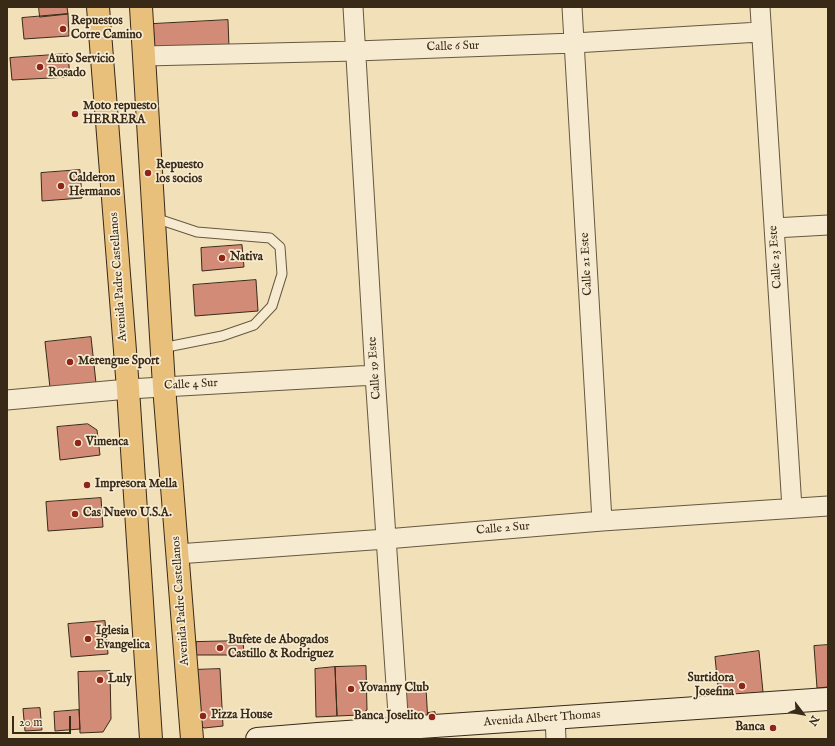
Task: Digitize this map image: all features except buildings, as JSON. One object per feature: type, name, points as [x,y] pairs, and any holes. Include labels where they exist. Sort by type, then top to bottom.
[{"type":"main road","name":"Avenida Padre Castellanos","points":[[98,7],[128,389],[150,739]]},
{"type":"main road","name":"Avenida Padre Castellanos","points":[[141,7],[164,386],[192,739]]},
{"type":"main road","name":"Avenida Albert Thomas","points":[[257,739],[318,736],[399,729],[440,732],[555,728],[828,699]]},
{"type":"street","name":"Calle 19 Este","points":[[353,7],[375,375],[399,729]]},
{"type":"street","name":"Calle 21 Este","points":[[572,7],[602,520]]},
{"type":"street","name":"Calle 23 Este","points":[[760,7],[760,32],[792,508]]},
{"type":"street","name":"Calle 6 Sur","points":[[145,56],[356,51],[574,43],[760,32]]},
{"type":"street","points":[[774,228],[828,226]]},
{"type":"street","name":"Calle 4 Sur","points":[[7,400],[164,386],[375,375]]},
{"type":"street","name":"Calle 2 Sur","points":[[177,554],[386,539],[602,520],[828,506]]},
{"type":"lane","points":[[155,218],[198,232],[270,238],[280,248],[282,274],[272,306],[254,325],[222,336],[162,348]]},
{"type":"place","name":"Repuestos Corre Camino","points":[[63,29]]},
{"type":"place","name":"Auto Servicio Rosado","points":[[40,67]]},
{"type":"place","name":"Moto repuesto HERRERA","points":[[75,114]]},
{"type":"place","name":"Repuesto los socios","points":[[148,173]]},
{"type":"place","name":"Calderon Hermanos","points":[[61,186]]},
{"type":"place","name":"Nativa","points":[[222,258]]},
{"type":"place","name":"Merengue Sport","points":[[70,362]]},
{"type":"place","name":"Vimenca","points":[[78,443]]},
{"type":"place","name":"Impresora Mella","points":[[87,485]]},
{"type":"place","name":"Cas Nuevo U.S.A.","points":[[75,514]]},
{"type":"place","name":"Iglesia Evangelica","points":[[88,639]]},
{"type":"place","name":"Bufete de Abogados Castillo & Rodriguez","points":[[220,648]]},
{"type":"place","name":"Luly","points":[[100,680]]},
{"type":"place","name":"Surtidora Josefina","points":[[742,686]]},
{"type":"place","name":"Yovanny Club","points":[[351,689]]},
{"type":"place","name":"Pizza House","points":[[203,716]]},
{"type":"place","name":"Banca Joselito","points":[[432,717]]},
{"type":"place","name":"Banca","points":[[773,728]]}]
